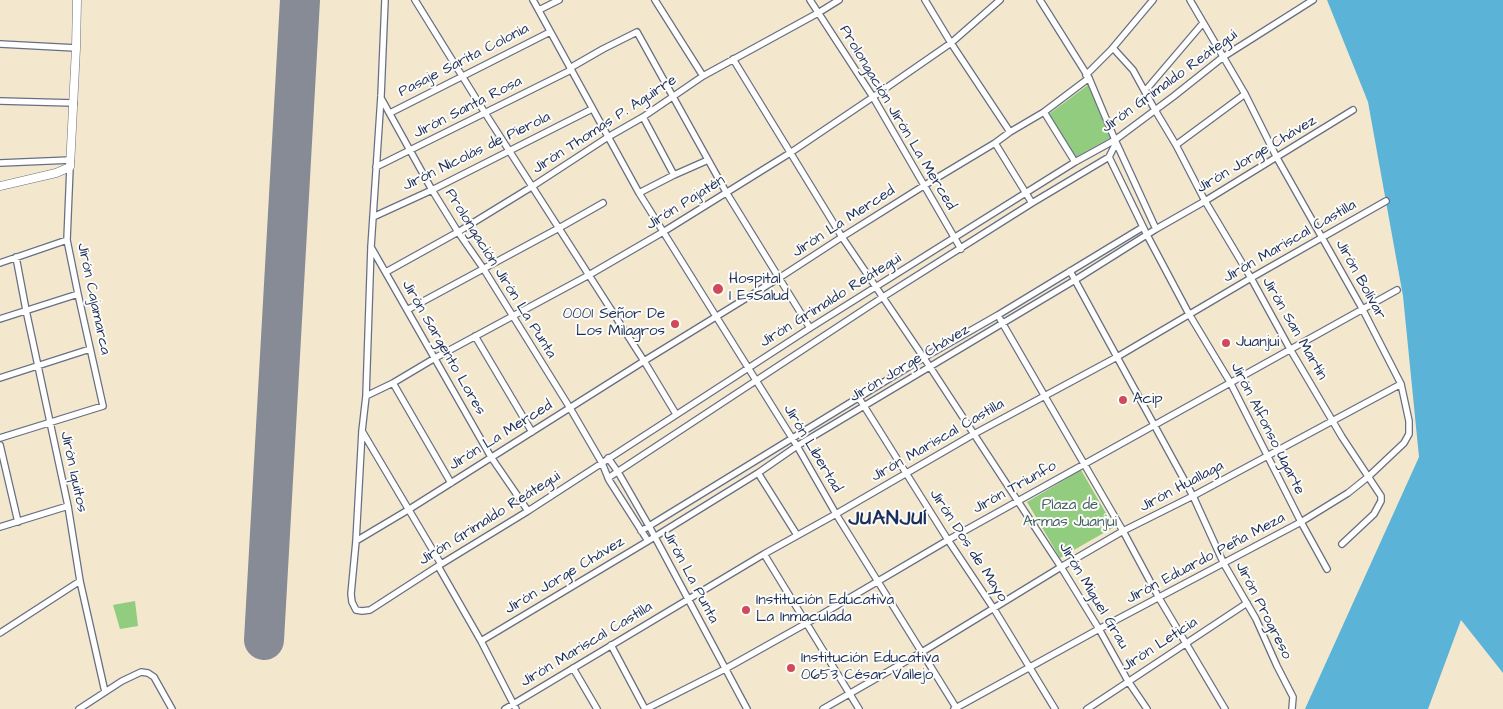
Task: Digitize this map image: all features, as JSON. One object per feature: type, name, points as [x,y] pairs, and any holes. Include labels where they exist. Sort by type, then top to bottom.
[{"type":"street","points":[[70,164],[77,0]]},
{"type":"street","points":[[356,541],[362,431],[366,396],[371,247],[385,0]]},
{"type":"street","points":[[415,0],[676,414]]},
{"type":"street","name":"Jirón Libertad","points":[[533,0],[639,194],[797,446],[836,514],[956,709]]},
{"type":"street","points":[[538,10],[559,0]]},
{"type":"street","points":[[655,0],[703,76]]},
{"type":"street","name":"Prolongación Jirón La Merced","points":[[810,0],[873,97],[961,249]]},
{"type":"street","name":"Jirón Thomas P. Aguirre","points":[[386,272],[458,232],[533,186],[608,137],[643,117],[703,76],[818,14],[840,0]]},
{"type":"street","points":[[925,0],[1010,132]]},
{"type":"street","name":"Jirón Pajatén","points":[[366,396],[589,275],[663,232],[790,153],[951,43],[1000,0]]},
{"type":"street","points":[[1040,0],[1088,76],[1114,140],[1156,229]]},
{"type":"street","name":"Jirón La Merced","points":[[356,541],[1044,112],[1088,76],[1154,0]]},
{"type":"street","name":"Jirón Bolívar","points":[[1190,0],[1245,94],[1277,158],[1363,310],[1402,384]]},
{"type":"street","points":[[1313,0],[1318,6]]},
{"type":"street","name":"Jirón Grimaldo Reátegui","points":[[356,541],[351,594],[352,602],[356,610],[370,610],[528,512],[608,458],[810,328],[1075,162],[1114,140],[1223,57],[1313,0]]},
{"type":"street","points":[[1144,91],[1203,23]]},
{"type":"street","name":"Pasaje Sarita Colonia","points":[[390,113],[550,32]]},
{"type":"street","name":"Jirón Santa Rosa","points":[[376,167],[485,113],[637,32],[673,96]]},
{"type":"street","points":[[0,44],[76,48]]},
{"type":"street","name":"Jirón San Martín","points":[[1113,48],[1133,70],[1290,349],[1332,421],[1379,492],[1381,500],[1374,514],[1342,544]]},
{"type":"street","name":"Jirón Miguel Grau","points":[[733,59],[842,237],[1061,567],[1128,681],[1147,709]]},
{"type":"street","points":[[1176,145],[1245,94]]},
{"type":"street","name":"Prolongación Jirón La Punta","points":[[380,96],[432,190],[483,268],[602,463]]},
{"type":"street","points":[[673,96],[726,192],[810,328]]},
{"type":"street","points":[[0,101],[74,103]]},
{"type":"street","name":"Jirón Nicolás de Pierola","points":[[373,217],[432,190],[592,109]]},
{"type":"street","name":"Jirón Jorge Chávez","points":[[481,641],[648,541],[758,473],[797,446],[1075,280],[1147,234],[1277,158],[1353,110]]},
{"type":"street","points":[[1044,112],[1075,162]]},
{"type":"street","points":[[643,117],[674,175]]},
{"type":"street","points":[[1109,157],[1115,145],[1114,140]]},
{"type":"street","points":[[995,143],[1032,203]]},
{"type":"street","name":"Jirón Grimaldo Reátegui","points":[[608,478],[883,298],[1032,203],[1109,157]]},
{"type":"street","name":"Jirón Alfonso Ugarte","points":[[1109,157],[1189,314],[1230,382],[1327,569]]},
{"type":"street","points":[[639,194],[674,175],[708,160]]},
{"type":"street","points":[[0,163],[70,164]]},
{"type":"street","points":[[0,186],[56,173],[70,164]]},
{"type":"street","name":"Jirón Cajamarca","points":[[50,422],[103,406],[67,240],[70,164]]},
{"type":"street","name":"Jirón Mariscal Castilla","points":[[505,709],[515,707],[573,668],[764,554],[974,434],[1117,357],[1386,201]]},
{"type":"street","points":[[407,310],[603,203]]},
{"type":"street","name":"Jirón Jorge Chávez","points":[[641,531],[1143,227]]},
{"type":"street","points":[[0,263],[67,240]]},
{"type":"street","name":"Jirón Sargento Lores","points":[[371,247],[491,457],[528,512]]},
{"type":"street","name":"Jirón Iquitos","points":[[16,257],[68,506],[80,581],[105,692]]},
{"type":"street","name":"Jirón Progreso","points":[[1070,271],[1193,496],[1224,564],[1256,619],[1277,666],[1294,697],[1292,709]]},
{"type":"street","name":"Jirón Triunfo","points":[[645,709],[725,669],[948,540],[1397,290]]},
{"type":"street","points":[[0,319],[78,294]]},
{"type":"street","points":[[998,315],[1123,531],[1159,598],[1225,709]]},
{"type":"street","points":[[475,336],[532,432]]},
{"type":"street","points":[[0,378],[90,349]]},
{"type":"street","points":[[393,383],[451,482]]},
{"type":"street","name":"Jirón Huallaga","points":[[823,709],[1123,531],[1193,496],[1402,384]]},
{"type":"street","name":"Jirón Eduardo Peña Meza","points":[[956,709],[1099,629],[1301,522],[1348,493],[1404,443],[1410,434],[1402,384]]},
{"type":"street","name":"Jirón Dos de Mayo","points":[[859,398],[948,540],[994,609],[1055,709]]},
{"type":"street","points":[[0,438],[50,422]]},
{"type":"street","points":[[362,431],[440,565],[515,707]]},
{"type":"street","points":[[0,446],[18,522]]},
{"type":"street","name":"Jirón La Punta","points":[[608,458],[649,526],[747,709]]},
{"type":"street","name":"Jirón La Punta","points":[[602,463],[608,478],[648,541]]},
{"type":"street","points":[[758,473],[797,535]]},
{"type":"street","points":[[0,528],[68,506]]},
{"type":"street","points":[[764,554],[859,709]]},
{"type":"street","points":[[0,633],[80,581]]},
{"type":"street","name":"Jirón Leticia","points":[[1087,709],[1247,603]]},
{"type":"street","points":[[611,645],[645,709]]},
{"type":"street","points":[[573,668],[597,709]]},
{"type":"street","points":[[80,709],[140,672],[148,673],[154,677],[172,709]]},
{"type":"green space","points":[[1088,85],[1110,138],[1076,157],[1049,114]]},
{"type":"green space","name":"Plaza de Armas Juanjui","points":[[1081,470],[1114,527],[1060,558],[1027,502]]},
{"type":"green space","points":[[135,601],[138,626],[120,629],[113,605]]},
{"type":"water","points":[[1327,0],[1503,0],[1503,673],[1461,620],[1428,709],[1305,709],[1419,457],[1403,296],[1368,102]]},
{"type":"runway","points":[[264,640],[300,0]]},
{"type":"place","name":"Hospital I EsSalud","points":[[718,289]]},
{"type":"place","name":"0001 Señor De Los Milagros","points":[[675,324]]},
{"type":"place","name":"Juanjui","points":[[1226,343]]},
{"type":"place","name":"Acip","points":[[1123,400]]},
{"type":"place","name":"Institución Educativa La Inmaculada","points":[[746,610]]},
{"type":"place","name":"Institución Educativa 0653 César Vallejo","points":[[791,668]]},
{"type":"district","name":"JUANJUÍ","points":[[888,520]]}]
